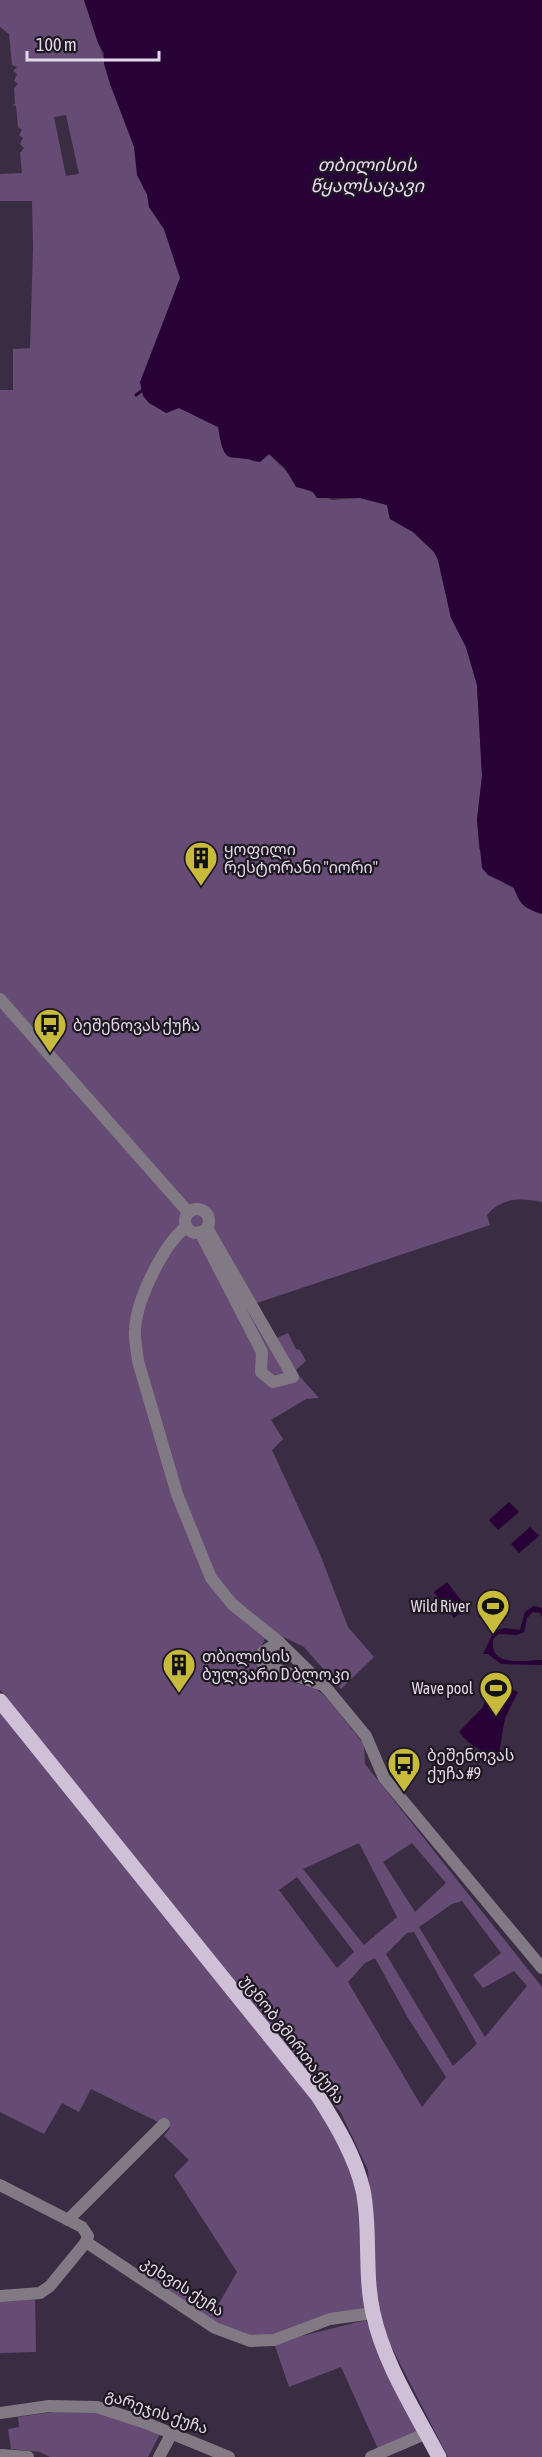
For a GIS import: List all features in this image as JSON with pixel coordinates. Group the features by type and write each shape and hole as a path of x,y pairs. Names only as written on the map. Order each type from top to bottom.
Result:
{"main road":[{"name":"უცნობ გმირთა ქუჩა","path":"0,1701 318,2096 341,2133 363,2191 373,2313 387,2358 439,2457"}],"street":[{"path":"0,999 188,1212"},
{"path":"195,1208 206,1212 209,1220 204,1230 192,1232 186,1227 185,1219 188,1212 195,1208"},
{"path":"186,1227 174,1237 166,1250 138,1313 135,1328 138,1361 177,1494 211,1578 232,1604 279,1642 324,1686 366,1736 384,1778 542,1968"},
{"path":"204,1230 293,1377 273,1382 261,1372 262,1352 204,1230"},
{"path":"279,1642 263,1652 261,1659 264,1665 324,1686"},
{"path":"0,2185 68,2220 164,2124"},
{"name":"კეხვის ქუჩა","path":"68,2220 86,2231 86,2242 215,2328 250,2340 274,2340 330,2319 373,2313"},
{"path":"0,2296 40,2293 50,2286 86,2242"},
{"name":"გარეჯის ქუჩა","path":"0,2413 49,2406 97,2407 172,2433 229,2457"},
{"path":"159,2457 172,2433"},
{"path":"371,2457 427,2433"},
{"path":"1,2454 28,2457"}],"shaded area":[{"path":"0,0 84,0 127,127 131,126 149,207 164,229 181,278 177,285 166,413 179,408 218,427 252,461 260,462 269,454 304,489 332,500 360,498 387,505 390,519 413,532 434,552 438,560 451,618 466,647 477,685 482,776 477,820 479,849 505,884 516,889 521,903 542,914 542,1202 512,1200 505,1202 487,1215 490,1225 257,1303 277,1338 288,1333 296,1349 300,1350 306,1361 295,1371 319,1398 306,1399 271,1420 283,1439 272,1450 320,1554 348,1627 374,1657 341,1689 304,1647 277,1634 265,1639 257,1655 264,1671 269,1675 316,1689 325,1696 364,1744 365,1764 542,1987 542,2457 448,2457 389,2342 376,2300 368,2170 341,2113 0,1690 0,390 13,390 13,349 30,348 33,248 32,201 0,201 0,174 22,173 20,153 24,148 20,144 23,138 19,135 22,130 18,127 16,106 12,105 15,104 14,88 18,84 14,81 17,74 13,71 17,67 12,65 9,34 0,27","holes":["66,115 79,174 66,176 54,117","359,1843 397,1917 364,1945 303,1869","412,1843 446,1883 415,1912 383,1862","297,1877 354,1952 337,1968 279,1890","462,1901 501,1953 473,1975 483,1988 514,1971 527,1986 485,2037 419,1927 452,1904","414,1932 477,2044 453,2066 386,1954 407,1933","375,1958 408,2018 446,2077 422,2107 348,1982 365,1963"]},
{"path":"0,1711 300,2080 341,2148 356,2190 366,2310 296,2332 267,2337 241,2335 212,2321 144,2276 148,2269 213,2314 237,2272 174,2175 189,2160 164,2136 170,2128 91,2089 79,2112 62,2103 44,2134 0,2112"},
{"path":"35,2295 36,2352 0,2353 0,2298"},
{"path":"366,2320 420,2431 379,2451 341,2367 289,2387 274,2343"},
{"path":"75,2409 97,2410 161,2432 148,2457 50,2457 40,2452 11,2449 8,2429 19,2427 18,2417"}],"water":[{"name":"თბილისის წყალსაცავი","path":"84,0 542,0 542,914 525,907 513,887 488,875 482,868 477,820 482,776 477,685 466,647 451,618 438,560 434,552 413,532 390,519 387,505 360,498 317,498 312,491 296,487 285,468 269,454 260,462 230,457 223,449 218,427 179,408 166,413 149,403 143,396 140,382 180,278 164,229 149,207 147,194 137,175 134,147 110,84 104,64 104,53 98,43"},
{"path":"509,1502 519,1512 498,1530 489,1520"},
{"path":"530,1527 539,1536 519,1553 511,1544"},
{"path":"447,1582 467,1608 454,1618 434,1592"},
{"name":"Wild River","path":"534,1606 542,1608 542,1617 540,1613 533,1612 527,1618 524,1632 517,1635 499,1634 494,1639 493,1646 495,1653 505,1660 542,1660 542,1665 501,1664 488,1654 483,1654 494,1631 505,1628 520,1630 525,1612"},
{"name":"Wave pool","path":"495,1681 518,1692 505,1718 499,1753 476,1748 459,1732 482,1708"}],"waterway":[{"path":"136,395 144,389"}],"place":[{"name":"ყოფილი რესტორანი \"იორი\"","path":"201,887"},
{"name":"ბეშენოვას ქუჩა","path":"50,1054"},
{"name":"Wild River","path":"493,1635"},
{"name":"თბილისის ბულვარი D ბლოკი","path":"179,1694"},
{"name":"Wave pool","path":"496,1717"},
{"name":"ბეშენოვას ქუჩა #9","path":"404,1793"}]}
